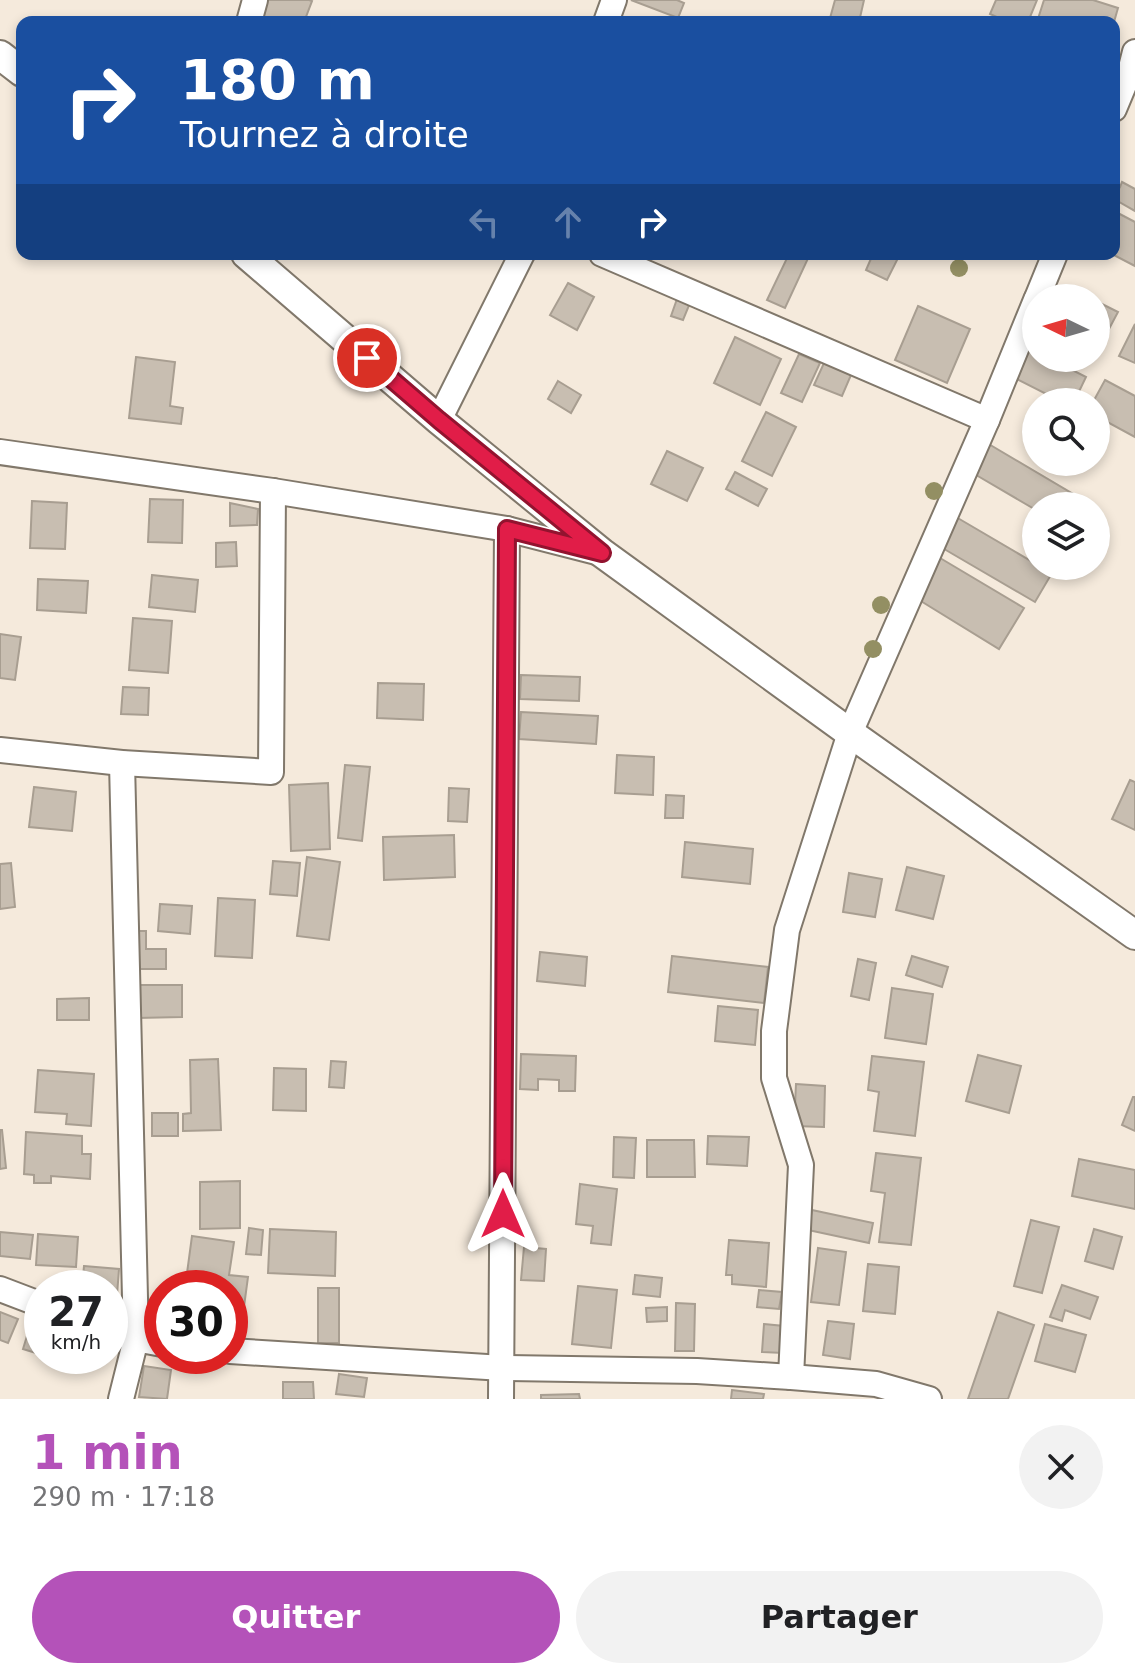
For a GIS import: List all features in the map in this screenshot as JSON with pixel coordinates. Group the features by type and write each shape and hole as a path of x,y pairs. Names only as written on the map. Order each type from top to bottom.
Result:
{"street":[{"path":"0,55 16,67"},
{"path":"1120,96 1134,64"},
{"path":"253,260 439,420 602,553 1135,935"},
{"path":"439,420 519,260"},
{"path":"616,260 987,420"},
{"path":"1042,284 1052,260"},
{"path":"791,1377 801,1165 774,1078 774,1031 787,930 850,733 1022,334"},
{"path":"0,452 273,491 507,529 602,553"},
{"path":"0,750 122,763 271,772 273,491"},
{"path":"501,1399 507,529"},
{"path":"121,1399 136,1339 122,763"},
{"path":"0,1289 24,1298"},
{"path":"128,1336 144,1341"},
{"path":"248,1352 503,1368 697,1371 791,1377 876,1384 929,1399"}],"building":[{"path":"265,0 312,1 306,16 259,16"},
{"path":"631,0 677,0 684,3 679,16"},
{"path":"835,0 864,0 860,16 831,16"},
{"path":"996,0 1037,0 1030,16 990,14"},
{"path":"1044,0 1093,0 1118,8 1116,16 1039,16"},
{"path":"1122,182 1135,189 1135,211 1120,202"},
{"path":"1120,214 1135,222 1135,266 1120,258"},
{"path":"786,260 807,260 785,308 767,300"},
{"path":"870,260 897,260 887,280 866,270"},
{"path":"568,283 594,297 577,330 550,315"},
{"path":"677,299 690,303 683,320 671,316"},
{"path":"918,306 970,329 947,383 895,360"},
{"path":"1110,308 1118,312 1110,327"},
{"path":"1135,324 1135,363 1119,356"},
{"path":"735,337 781,359 760,405 714,383"},
{"path":"799,354 820,363 802,402 781,393"},
{"path":"136,357 175,362 170,406 183,408 181,424 129,418"},
{"path":"1022,359 1022,372 1076,372 1086,377 1081,388 1035,388 1013,377"},
{"path":"824,363 851,375 842,396 814,385"},
{"path":"1105,380 1135,396 1135,437 1110,424 1110,388 1101,388"},
{"path":"558,381 581,395 571,413 548,399"},
{"path":"766,412 796,427 772,476 742,461"},
{"path":"987,443 1022,464 1022,476 1043,476 1070,492 1022,492 1022,502 971,472"},
{"path":"667,451 703,468 687,501 651,484"},
{"path":"735,472 767,489 758,506 726,489"},
{"path":"150,499 183,500 182,543 148,542"},
{"path":"32,501 67,503 65,549 30,548"},
{"path":"230,503 258,509 257,525 230,526"},
{"path":"956,517 1022,556 1022,580 1048,580 1035,602 939,546"},
{"path":"236,542 237,566 216,567 216,543"},
{"path":"935,555 1024,608 999,649 911,595"},
{"path":"152,575 198,580 195,612 149,607"},
{"path":"38,579 88,581 86,613 37,610"},
{"path":"133,618 172,621 168,673 129,670"},
{"path":"0,634 21,637 15,680 0,678"},
{"path":"521,675 580,677 579,701 520,699"},
{"path":"378,683 424,684 423,720 377,718"},
{"path":"123,687 149,688 148,715 121,714"},
{"path":"521,712 598,716 596,744 519,739"},
{"path":"617,755 654,757 653,795 615,793"},
{"path":"345,765 370,767 362,841 338,838"},
{"path":"1130,780 1135,782 1135,830 1112,819"},
{"path":"328,783 330,849 291,851 289,785"},
{"path":"34,787 76,792 72,831 29,827"},
{"path":"449,788 469,789 467,822 448,821"},
{"path":"666,795 684,796 683,818 665,818"},
{"path":"454,835 455,877 384,880 383,837"},
{"path":"685,842 753,849 750,884 682,877"},
{"path":"307,857 340,862 329,940 297,936"},
{"path":"273,861 300,863 297,896 270,894"},
{"path":"11,863 15,907 0,909 0,864"},
{"path":"907,867 944,876 933,919 896,910"},
{"path":"849,873 882,879 875,917 843,912"},
{"path":"218,898 255,900 252,958 215,956"},
{"path":"160,904 192,906 190,934 158,931"},
{"path":"131,931 146,931 146,949 166,949 166,969 130,969"},
{"path":"540,952 587,957 585,986 537,981"},
{"path":"672,956 768,967 764,1003 668,992"},
{"path":"912,956 948,967 942,987 906,975"},
{"path":"858,959 876,963 869,1000 851,996"},
{"path":"137,985 182,985 182,1017 137,1018"},
{"path":"892,988 933,994 926,1044 885,1038"},
{"path":"89,998 89,1020 57,1020 57,999"},
{"path":"718,1006 758,1010 755,1045 715,1041"},
{"path":"521,1054 576,1056 575,1091 559,1091 559,1080 538,1079 538,1090 520,1089"},
{"path":"978,1055 1021,1066 1009,1113 966,1101"},
{"path":"872,1056 924,1062 915,1136 874,1131 879,1092 868,1090"},
{"path":"218,1059 221,1130 183,1131 183,1114 191,1113 190,1060"},
{"path":"331,1061 346,1062 344,1088 329,1087"},
{"path":"274,1068 306,1069 306,1111 273,1110"},
{"path":"38,1070 94,1074 91,1126 66,1124 67,1114 35,1112"},
{"path":"796,1084 825,1086 824,1127 794,1126"},
{"path":"1135,1097 1135,1131 1122,1125"},
{"path":"152,1113 178,1113 178,1136 152,1136"},
{"path":"0,1130 6,1168 0,1169"},
{"path":"26,1132 82,1136 82,1154 91,1154 90,1179 51,1176 51,1183 34,1183 34,1175 24,1174"},
{"path":"708,1136 749,1137 747,1166 707,1164"},
{"path":"614,1137 636,1138 634,1178 613,1177"},
{"path":"647,1140 694,1140 695,1177 647,1177"},
{"path":"876,1153 921,1158 911,1245 879,1242 885,1193 871,1191"},
{"path":"1079,1159 1135,1170 1135,1209 1072,1196"},
{"path":"240,1181 240,1228 200,1229 200,1182"},
{"path":"580,1184 617,1189 611,1245 591,1243 593,1226 576,1224"},
{"path":"812,1210 873,1223 869,1243 808,1230"},
{"path":"1031,1220 1059,1227 1042,1293 1014,1286"},
{"path":"249,1228 263,1230 261,1255 246,1254"},
{"path":"270,1229 336,1232 335,1276 268,1273"},
{"path":"1094,1229 1122,1237 1113,1269 1085,1261"},
{"path":"0,1232 33,1235 30,1259 0,1256"},
{"path":"38,1234 78,1237 76,1267 36,1265"},
{"path":"192,1236 234,1242 230,1270 187,1270"},
{"path":"729,1240 769,1243 766,1287 732,1284 732,1275 726,1275"},
{"path":"524,1247 546,1249 544,1281 521,1280"},
{"path":"818,1248 846,1252 839,1305 811,1302"},
{"path":"868,1264 899,1267 895,1314 863,1311"},
{"path":"84,1266 119,1269 119,1270 84,1270"},
{"path":"635,1275 662,1278 660,1297 633,1294"},
{"path":"1062,1285 1098,1297 1090,1319 1065,1310 1062,1321 1050,1317"},
{"path":"578,1286 617,1290 611,1348 572,1344"},
{"path":"318,1288 339,1288 339,1343 318,1343"},
{"path":"759,1290 782,1292 779,1309 757,1307"},
{"path":"676,1303 695,1304 694,1351 675,1351"},
{"path":"667,1307 667,1321 647,1322 646,1308"},
{"path":"0,1312 18,1319 8,1343 0,1340"},
{"path":"998,1312 1034,1325 1008,1399 968,1399"},
{"path":"828,1321 854,1324 850,1359 823,1355"},
{"path":"764,1324 784,1326 783,1353 762,1352"},
{"path":"1045,1324 1086,1335 1075,1372 1035,1361"},
{"path":"144,1366 144,1374 170,1374 167,1399 139,1397"},
{"path":"339,1374 367,1378 364,1397 336,1394"},
{"path":"283,1382 313,1382 314,1399 283,1399"},
{"path":"732,1390 764,1394 763,1399 731,1399"},
{"path":"579,1394 580,1399 541,1399 541,1395"}],"route":[{"path":"367,358 602,553 507,529 503,1214"}]}
